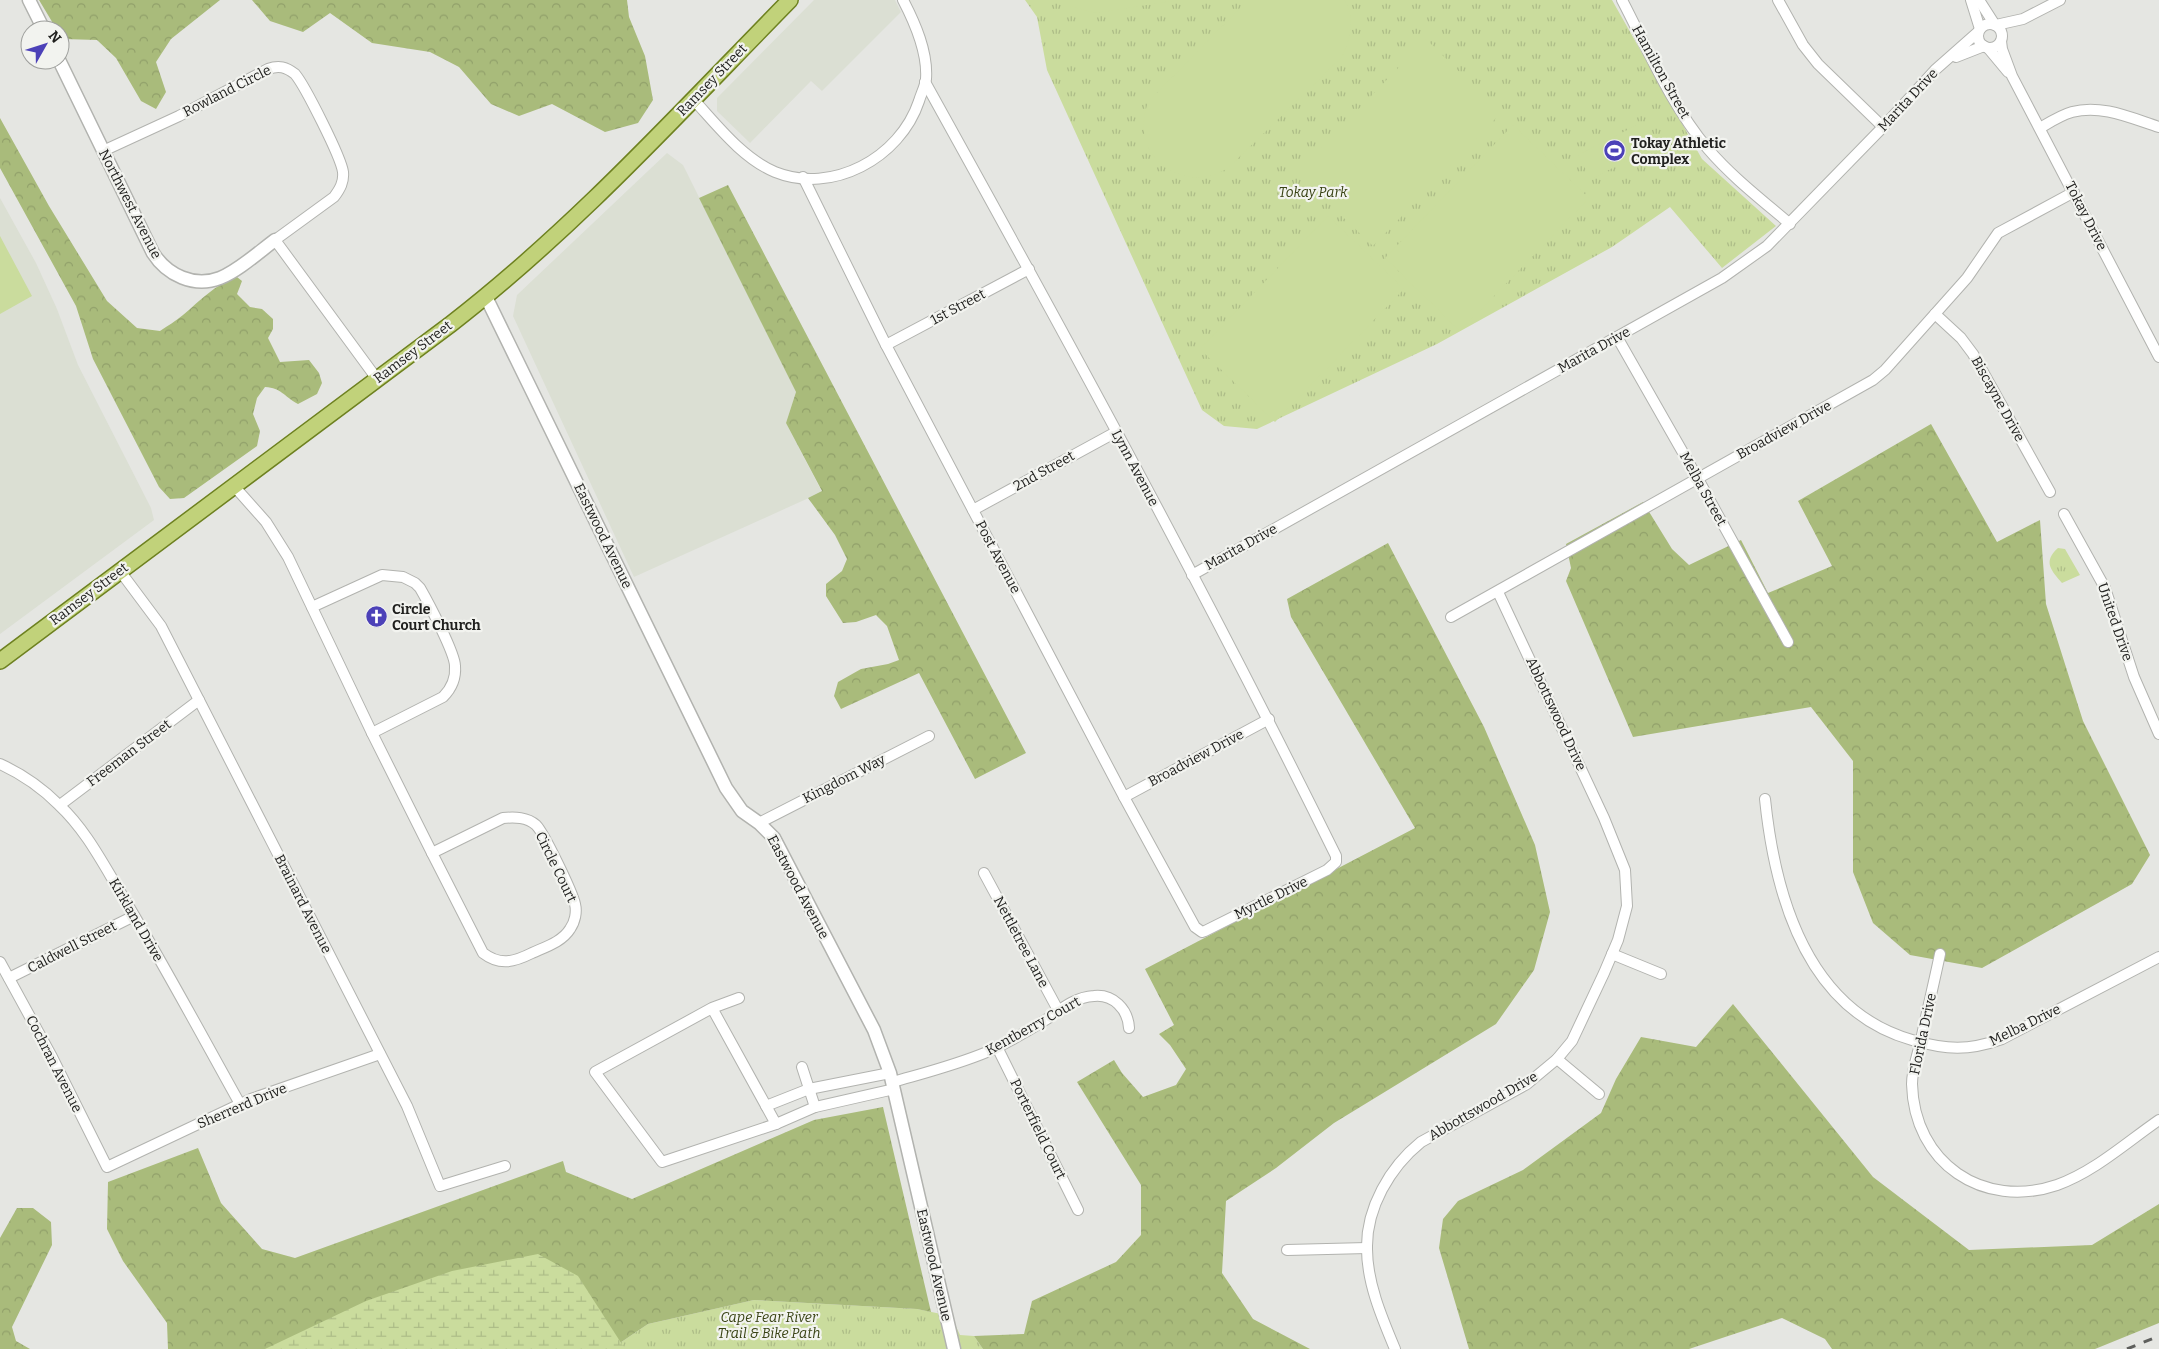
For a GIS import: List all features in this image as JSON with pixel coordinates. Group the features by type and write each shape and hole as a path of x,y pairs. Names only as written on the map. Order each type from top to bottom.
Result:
{"main road":[{"name":"Ramsey Street","path":"0,661 517,272 585,210 790,0"}],"street":[{"path":"29,0 39,20"},
{"path":"693,99 755,161 780,174 823,177 843,174 863,166 880,156 891,146 908,124 918,106 926,82 920,40 903,0"},
{"name":"Hamilton Street","path":"1622,0 1663,80 1688,122 1724,166 1790,224"},
{"path":"1778,0 1803,45 1818,64 1883,127"},
{"path":"1971,0 1979,31 1979,40 1986,47 1996,46 2023,19"},
{"path":"1978,0 1995,25 2001,30 2002,39"},
{"path":"1979,31 1987,24 1995,25 2023,19 2060,0"},
{"name":"Marita Drive","path":"1192,575 1738,268 1767,246 1790,224 1935,70 1979,31"},
{"name":"Tokay Drive","path":"2002,39 2012,76 2159,357"},
{"name":"Marita Drive","path":"1948,60 1986,47"},
{"name":"Tokay Drive","path":"1986,47 2012,76"},
{"name":"Rowland Circle","path":"103,152 178,116 268,69 276,66 289,69 299,79 339,159 343,179 334,197 275,240"},
{"name":"Northwest Avenue","path":"64,70 153,253 166,269 178,276 198,281 218,278 275,240"},
{"name":"Lynn Avenue","path":"926,82 1029,269 1269,719 1337,859"},
{"path":"2040,128 2070,112 2088,109 2107,111 2159,127"},
{"name":"Post Avenue","path":"803,177 886,345 1124,797 1192,923 1202,932"},
{"name":"Broadview Drive","path":"1451,617 1873,380 1885,370 1967,278 1998,233 2074,192"},
{"path":"275,240 377,379"},
{"name":"1st Street","path":"886,345 1029,269"},
{"name":"Eastwood Avenue","path":"486,297 726,788 742,811 760,823 774,838 874,1030 892,1081 954,1349"},
{"name":"Biscayne Drive","path":"1935,314 1961,338 1973,354 2050,492"},
{"name":"Melba Street","path":"1617,337 1788,642"},
{"name":"2nd Street","path":"973,510 1116,432"},
{"name":"Circle Court","path":"234,486 266,522 278,539 372,733 432,853 483,953 501,962 515,961 561,939 570,929 575,916 573,897 540,831 530,821 517,818 503,818 432,853"},
{"name":"United Drive","path":"2064,514 2105,588 2134,677 2159,734"},
{"name":"Brainard Avenue","path":"120,571 161,626 407,1106 440,1186 505,1166"},
{"path":"312,607 382,575 403,577 420,588 454,659 454,680 448,692 442,697 372,733"},
{"name":"Abbottswood Drive","path":"1395,1349 1372,1286 1367,1248 1373,1210 1378,1200 1394,1170 1409,1152 1439,1130 1527,1084 1557,1058 1577,1032 1612,954 1627,906 1625,870 1604,818 1498,592"},
{"name":"Freeman Street","path":"60,805 199,700"},
{"name":"Broadview Drive","path":"1124,797 1269,719"},
{"name":"Kingdom Way","path":"760,823 930,736"},
{"name":"Kirkland Drive","path":"0,764 27,779 60,805 87,839 134,916 240,1104"},
{"name":"Melba Drive","path":"1766,800 1773,861 1783,898 1810,957 1830,988 1846,1005 1864,1019 1895,1035 1961,1049 1974,1048 2002,1039 2159,957"},
{"name":"Myrtle Drive","path":"1202,932 1327,870 1337,859"},
{"name":"Nettletree Lane","path":"984,873 1058,1010"},
{"name":"Caldwell Street","path":"9,978 134,916"},
{"path":"1612,954 1661,974"},
{"name":"Florida Drive","path":"1940,954 1912,1083 1918,1118 1924,1134 1933,1151 1952,1170 1966,1179 1989,1188 2025,1192 2057,1184 2096,1164 2159,1120"},
{"name":"Cochran Avenue","path":"0,962 52,1057 107,1167"},
{"name":"Kentberry Court","path":"892,1081 955,1064 997,1047 1042,1022 1058,1010 1086,997 1106,997 1123,1009 1129,1028"},
{"path":"739,998 712,1008 595,1072 662,1162 776,1124 815,1107 892,1081"},
{"path":"712,1008 776,1124"},
{"name":"Porterfield Court","path":"997,1047 1078,1210"},
{"name":"Sherrerd Drive","path":"107,1167 240,1104 380,1054"},
{"path":"1557,1058 1599,1094"},
{"path":"802,1067 815,1107"},
{"path":"766,1106 808,1089 892,1081"},
{"path":"1287,1250 1367,1248"}],"shaded area":[{"path":"814,0 895,0 901,12 822,91 811,81 750,143 717,111 717,98"},
{"path":"667,153 683,165 796,392 786,423 822,492 634,577 513,316 517,295"},
{"path":"0,198 36,263 57,309 78,365 151,508 154,520 0,634"}],"green space":[{"path":"39,0 220,0 171,39 156,62 166,92 156,109 141,101 116,58 97,40 70,39 70,20 51,20"},
{"path":"252,0 627,0 629,17 645,56 653,100 638,123 605,132 552,104 519,116 491,104 459,67 430,52 372,43 330,13 303,32 270,21"},
{"name":"Tokay Park","path":"1025,0 1612,0 1702,159 1776,226 1722,268 1670,207 1612,247 1437,344 1257,429 1224,426 1202,410 1047,70 1037,17"},
{"path":"1062,0 1178,0 1096,13 1069,6"},
{"path":"1248,0 1344,0 1348,7 1351,21 1345,50 1342,57 1227,169 1212,175 1199,177 1177,173 1158,161 1146,143 1144,124 1148,102"},
{"path":"1426,39 1501,113 1373,246 1297,173"},
{"path":"0,118 49,206 107,301 137,328 160,331 202,298 229,280 237,277 242,281 237,294 250,307 262,309 273,319 273,329 268,338 280,362 309,360 319,373 322,383 317,394 298,404 279,391 265,387 257,398 253,414 260,431 257,446 184,498 170,499 159,487 93,359 76,306 0,168"},
{"name":"Tokay Athletic Complex","path":"1639,124 1652,148 1591,179 1578,155"},
{"path":"1513,125 1589,198 1460,331 1385,258"},
{"path":"728,185 1026,753 975,779 919,673 841,709 834,696 838,682 861,669 899,660 887,626 876,615 856,622 843,623 826,596 826,584 842,571 847,559 835,535 808,498 822,491 786,423 796,392 699,198"},
{"path":"1328,216 1404,289 1275,422 1200,349"},
{"path":"0,236 32,296 0,314"},
{"path":"1931,424 1997,542 2040,520 2046,604 2083,721 2150,855 2132,884 1982,968 1910,955 1873,923 1853,872 1853,761 1811,707 1633,737 1566,581 1571,568 1566,544 1643,502 1672,549 1689,565 1741,540 1768,593 1832,566 1798,501"},
{"path":"1388,543 1484,727 1535,845 1550,912 1534,970 1496,1024 1334,1123 1276,1168 1226,1201 1222,1273 1253,1319 1310,1349 983,1349 974,1336 1024,1334 1032,1301 1116,1262 1141,1235 1141,1185 1077,1082 1114,1060 1122,1073 1143,1097 1176,1085 1186,1069 1170,1045 1159,1034 1174,1025 1145,969 1415,828 1291,617 1287,599"},
{"path":"2058,548 2065,549 2080,575 2062,583 2050,566 2050,558"},
{"path":"1733,1004 1873,1177 1969,1250 2092,1245 2159,1204 2159,1323 2095,1349 1832,1349 1825,1339 1782,1318 1689,1349 1469,1349 1439,1248 1443,1219 1458,1201 1523,1170 1601,1113 1616,1079 1641,1037 1696,1047"},
{"path":"883,1107 931,1312 917,1309 754,1300 648,1324 611,1349 168,1349 167,1323 123,1261 107,1229 108,1182 198,1148 221,1203 262,1249 295,1258 563,1161 566,1172 632,1199 814,1120"},
{"path":"17,1208 33,1208 51,1222 52,1245 12,1327 16,1341 30,1349 0,1349 0,1238"},
{"path":"538,1254 578,1276 625,1349 265,1349 366,1301 452,1271"},
{"name":"Cape Fear River Trail & Bike Path","path":"754,1300 917,1309 951,1316 960,1335 974,1336 983,1349 611,1349 648,1324"}],"railway":[{"path":"2127,1349 2159,1336"}],"place":[{"name":"Tokay Athletic Complex","path":"1615,151"},
{"name":"Circle Court Church","path":"376,617"}]}
